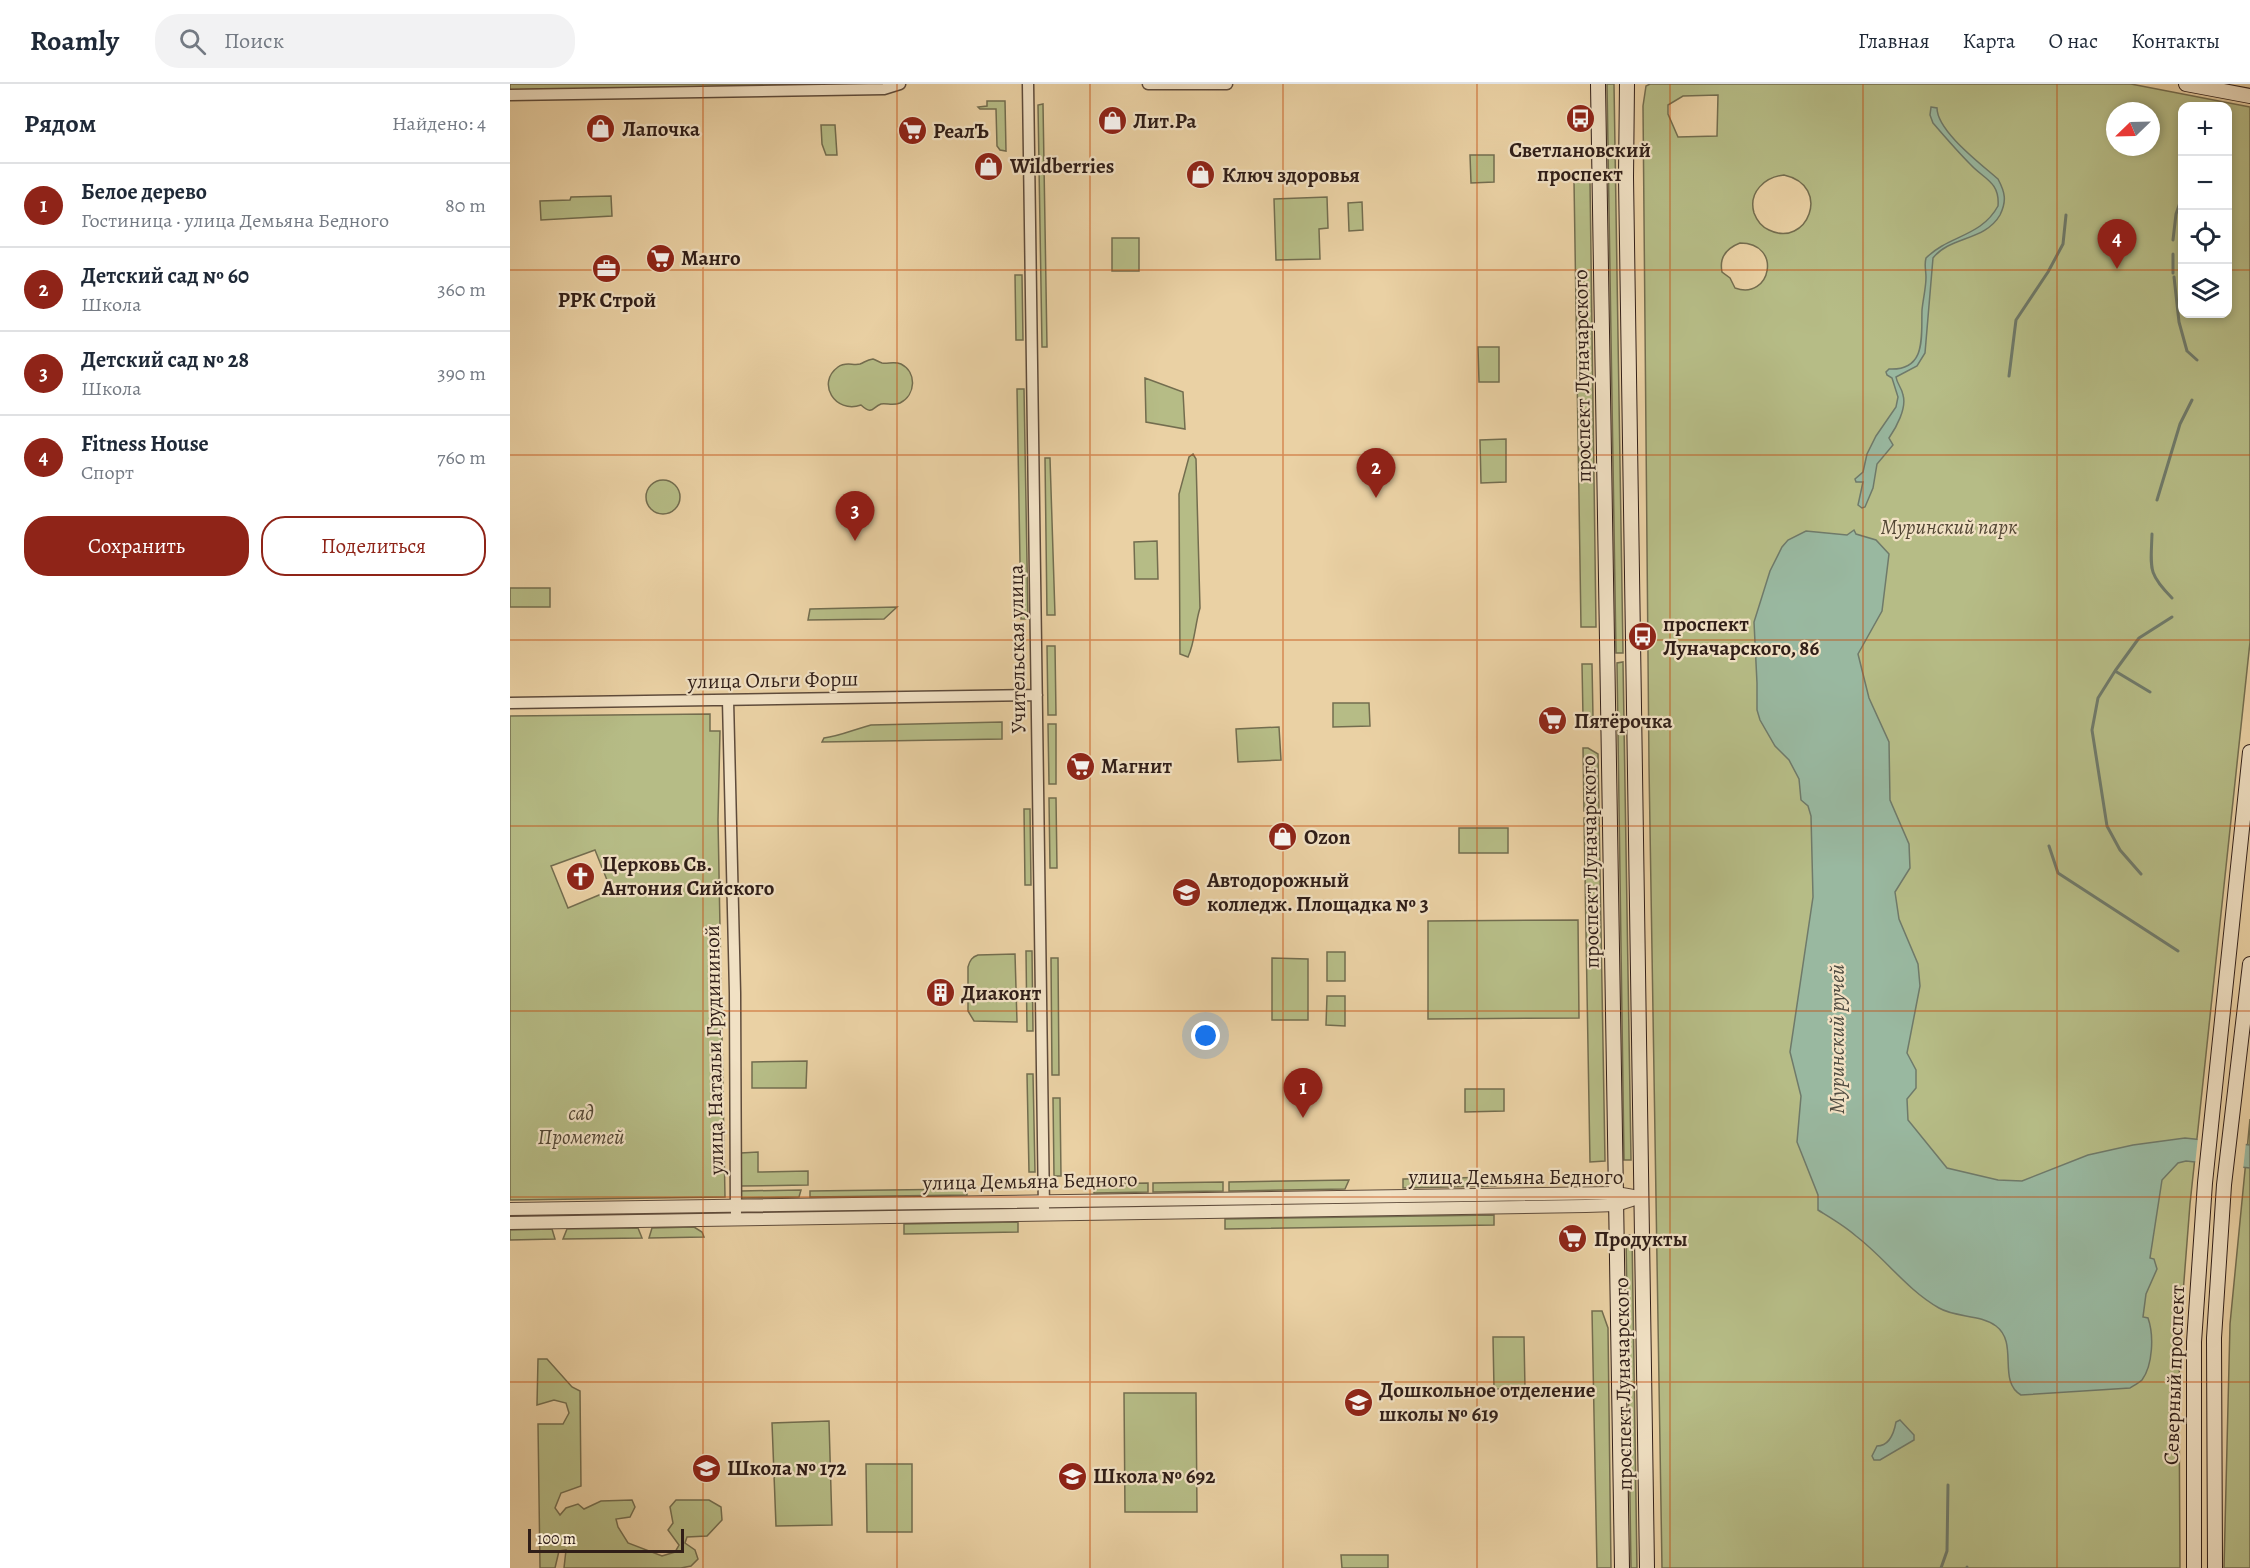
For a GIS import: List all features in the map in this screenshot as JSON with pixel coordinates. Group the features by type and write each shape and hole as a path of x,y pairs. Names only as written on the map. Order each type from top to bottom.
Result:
{"main road":[{"name":"проспект Луначарского","path":"1598,84 1622,1568"},
{"name":"проспект Луначарского","path":"1627,84 1626,177 1647,1568"},
{"path":"2186,84 2250,96"},
{"name":"Северный проспект","path":"2194,1568 2194,1342 2205,1183 2250,752"},
{"name":"Северный проспект","path":"2215,1568 2214,1338 2224,1185 2250,964"}],"street":[{"path":"510,95 884,89 900,84"},
{"name":"Учительская улица","path":"1028,84 1044,1214"},
{"path":"1148,84 1227,84"},
{"name":"улица Ольги Форш","path":"510,703 1037,695"},
{"name":"улица Натальи Грудининой","path":"728,700 735,993 736,1219"},
{"name":"улица Демьяна Бедного","path":"510,1223 1044,1214 1641,1197"},
{"name":"улица Демьяна Бедного","path":"510,1209 1044,1201 1616,1199"}],"green space":[{"path":"510,84 857,84 510,90"},
{"path":"1607,84 1614,84 1623,653 1616,653"},
{"name":"Муринский парк","path":"1650,84 2131,84 2224,102 2178,102 2178,318 2232,318 2232,104 2250,107 2250,642 2190,1204 2181,1319 2180,1568 1662,1568 1649,766 1643,106 1646,86","holes":["1718,95 1717,136 1678,137 1668,114 1668,105 1683,96","1784,175 1799,181 1808,191 1811,202 1809,214 1803,224 1794,231 1783,234 1769,230 1758,221 1754,213 1753,198 1765,182","1740,243 1754,245 1767,261 1764,279 1757,286 1747,290 1735,288 1730,278 1722,272 1721,267 1725,254"]},
{"path":"987,101 1005,101 1006,151 1000,150 997,146 996,109 978,107 987,106"},
{"path":"1043,104 1047,347 1042,347 1038,105"},
{"path":"821,125 835,125 837,155 826,155 822,144"},
{"path":"1470,155 1494,155 1494,182 1471,183"},
{"path":"1574,181 1590,181 1596,627 1581,627"},
{"path":"611,196 612,216 541,220 540,201 570,200 571,197"},
{"path":"1327,197 1328,228 1319,229 1320,259 1276,260 1274,199"},
{"path":"1362,202 1363,230 1349,231 1348,203"},
{"path":"1112,238 1139,238 1139,271 1112,271"},
{"path":"1015,275 1022,275 1023,340 1016,340"},
{"path":"1478,347 1499,347 1499,382 1479,382"},
{"path":"873,359 882,363 901,364 910,372 913,384 909,395 900,403 881,404 872,410 861,405 852,407 843,405 836,401 829,388 829,381 838,367 860,364"},
{"path":"1145,378 1183,392 1185,429 1146,422"},
{"path":"1017,389 1024,389 1028,619 1021,619"},
{"path":"1506,439 1506,482 1481,483 1480,440"},
{"path":"1193,454 1196,459 1200,608 1188,657 1180,654 1179,494 1189,457"},
{"path":"1045,458 1050,458 1055,615 1047,615"},
{"path":"663,480 675,485 680,497 675,509 663,514 651,509 646,497 651,485"},
{"path":"1157,541 1158,579 1135,579 1134,542"},
{"path":"510,588 550,588 550,607 510,607"},
{"path":"897,607 884,619 808,620 810,609"},
{"path":"1047,646 1055,646 1056,715 1048,715"},
{"path":"1623,662 1631,1160 1624,1160 1617,663"},
{"path":"1582,664 1592,664 1593,717 1583,717"},
{"path":"1333,703 1369,703 1370,726 1333,727"},
{"name":"сад Прометей","path":"710,714 710,731 720,731 718,820 725,1197 510,1200 510,716","holes":["595,850 611,890 568,908 551,866"]},
{"path":"1002,722 1002,739 822,742 824,738 871,725"},
{"path":"1048,724 1056,724 1056,784 1049,784"},
{"path":"1279,727 1281,760 1238,762 1236,729"},
{"path":"1583,748 1588,748 1598,754 1605,1161 1590,1162 1584,818 1596,818 1596,811 1584,811"},
{"path":"1049,798 1056,798 1057,868 1050,868"},
{"path":"1024,809 1030,809 1031,885 1025,885"},
{"path":"1459,828 1508,828 1508,853 1459,853"},
{"path":"1578,920 1579,1018 1428,1019 1428,921"},
{"path":"1026,951 1032,951 1033,1031 1027,1031"},
{"path":"1327,952 1345,952 1345,981 1327,981"},
{"path":"1015,954 1017,1022 974,1021 968,1011 970,961 978,955"},
{"path":"1051,958 1058,958 1059,1075 1052,1075"},
{"path":"1272,958 1308,959 1308,1020 1272,1020"},
{"path":"1327,996 1345,996 1345,1026 1326,1025"},
{"path":"807,1061 806,1088 752,1088 752,1062"},
{"path":"1027,1074 1033,1074 1035,1172 1029,1172"},
{"path":"1465,1089 1504,1089 1504,1111 1465,1112"},
{"path":"1053,1098 1060,1098 1061,1176 1054,1176"},
{"path":"2250,1119 2250,1568 2224,1568 2230,1324"},
{"path":"758,1152 758,1172 808,1171 808,1185 741,1186 741,1153"},
{"path":"1498,1177 1496,1186 1403,1188 1403,1179"},
{"path":"1349,1180 1345,1189 1229,1191 1229,1182"},
{"path":"1223,1182 1223,1191 1153,1192 1153,1183"},
{"path":"1148,1183 1148,1192 1094,1193 1094,1184"},
{"path":"967,1189 967,1195 810,1197 810,1191"},
{"path":"801,1190 799,1197 741,1198 741,1191"},
{"path":"1494,1215 1494,1225 1225,1229 1225,1219"},
{"path":"1018,1222 1018,1232 904,1234 904,1224"},
{"path":"694,1227 702,1232 704,1237 649,1238 652,1228"},
{"path":"638,1228 642,1238 563,1239 567,1229"},
{"path":"552,1229 555,1239 510,1240 510,1230"},
{"path":"1626,1235 1632,1235 1637,1568 1631,1568"},
{"path":"1592,1311 1602,1311 1608,1328 1611,1568 1597,1568"},
{"path":"1493,1337 1524,1337 1525,1389 1494,1389"},
{"path":"538,1359 547,1359 572,1387 580,1391 581,1486 561,1493 555,1508 560,1515 566,1508 578,1504 584,1509 601,1501 632,1500 635,1507 630,1517 616,1519 618,1527 628,1543 662,1556 675,1552 679,1545 668,1530 673,1523 670,1507 676,1500 709,1500 721,1507 722,1520 707,1536 687,1537 685,1543 695,1550 698,1559 691,1566 681,1568 564,1568 566,1550 559,1551 555,1568 540,1568 538,1424 563,1424 569,1413 566,1403 554,1400 537,1405"},
{"path":"1124,1393 1196,1393 1197,1512 1125,1512"},
{"path":"829,1421 832,1525 776,1526 772,1423"},
{"path":"866,1464 912,1464 912,1532 867,1532"},
{"path":"1341,1555 1388,1555 1388,1568 1342,1568"}],"water":[{"path":"1931,107 1937,108 1944,127 1952,137 1998,179 2004,192 2004,205 2000,215 1986,230 1949,246 1933,258 1925,353 1917,366 1896,377 1904,400 1902,412 1889,438 1893,445 1877,464 1873,488 1865,507 1862,508 1858,505 1863,482 1856,482 1855,479 1863,472 1867,454 1896,407 1898,397 1892,378 1886,372 1889,369 1901,368 1910,364 1916,358 1919,350 1926,258 1935,250 1983,224 1998,206 1994,186 1966,160 1933,123 1930,115"},
{"name":"Муринский ручей","path":"1854,530 1856,534 1876,540 1889,554 1882,611 1858,654 1869,698 1889,742 1890,800 1909,844 1910,868 1895,892 1899,919 1918,964 1920,986 1907,1053 1916,1070 1916,1088 1907,1099 1908,1120 1947,1168 1998,1180 2022,1181 2088,1155 2133,1145 2185,1138 2250,1145 2250,1168 2186,1161 2178,1163 2162,1180 2150,1258 2154,1259 2157,1269 2146,1294 2143,1317 2148,1318 2150,1325 2152,1341 2150,1358 2142,1380 2130,1388 2021,1395 2010,1381 2006,1342 2003,1333 1996,1326 1990,1322 1939,1308 1916,1292 1852,1232 1818,1210 1818,1195 1797,1142 1801,1096 1790,1052 1813,897 1811,816 1808,806 1801,800 1799,779 1789,760 1775,746 1757,710 1754,622 1770,571 1788,540 1806,531 1847,535"},
{"path":"1900,1420 1914,1435 1914,1440 1880,1460 1874,1460 1872,1456 1877,1446 1888,1441 1893,1434 1896,1422"}],"pier":[{"path":"2198,1137 2246,1142 2243,1170 2195,1165"}],"waterway":[{"path":"2173,240 2178,208"},
{"path":"2009,376 2016,320 2048,272 2063,244 2066,215"},
{"path":"2173,254 2173,273"},
{"path":"2174,277 2179,322 2187,351 2197,360"},
{"path":"2157,500 2180,424 2192,400"},
{"path":"2152,534 2151,563 2154,576 2172,598"},
{"path":"2141,874 2120,850 2107,826 2092,730 2098,698 2115,671 2139,638 2172,617"},
{"path":"2115,671 2150,692"},
{"path":"2049,846 2058,873 2178,951"},
{"path":"1941,1568 1947,1551 1948,1485"}],"place":[{"name":"Светлановский проспект","path":"1580,119"},
{"name":"Лит.Ра","path":"1112,121"},
{"name":"Лапочка","path":"601,129"},
{"name":"РеалЪ","path":"912,131"},
{"name":"Wildberries","path":"989,166"},
{"name":"Ключ здоровья","path":"1201,175"},
{"name":"Манго","path":"660,258"},
{"name":"РРК Строй","path":"607,269"},
{"name":"Fitness House","path":"2117,269"},
{"name":"Детский сад № 60","path":"1376,498"},
{"name":"Детский сад № 28","path":"855,541"},
{"name":"проспект Луначарского, 86","path":"1642,636"},
{"name":"Пятёрочка","path":"1553,721"},
{"name":"Магнит","path":"1080,766"},
{"name":"Ozon","path":"1283,837"},
{"name":"Церковь Св. Антония Сийского","path":"581,876"},
{"name":"Автодорожный колледж. Площадка № 3","path":"1186,892"},
{"name":"Диаконт","path":"940,993"},
{"name":"Белое дерево","path":"1303,1118"},
{"name":"Продукты","path":"1573,1239"},
{"name":"Дошкольное отделение школы № 619","path":"1358,1402"},
{"name":"Школа № 172","path":"706,1468"},
{"name":"Школа № 692","path":"1072,1476"}]}
